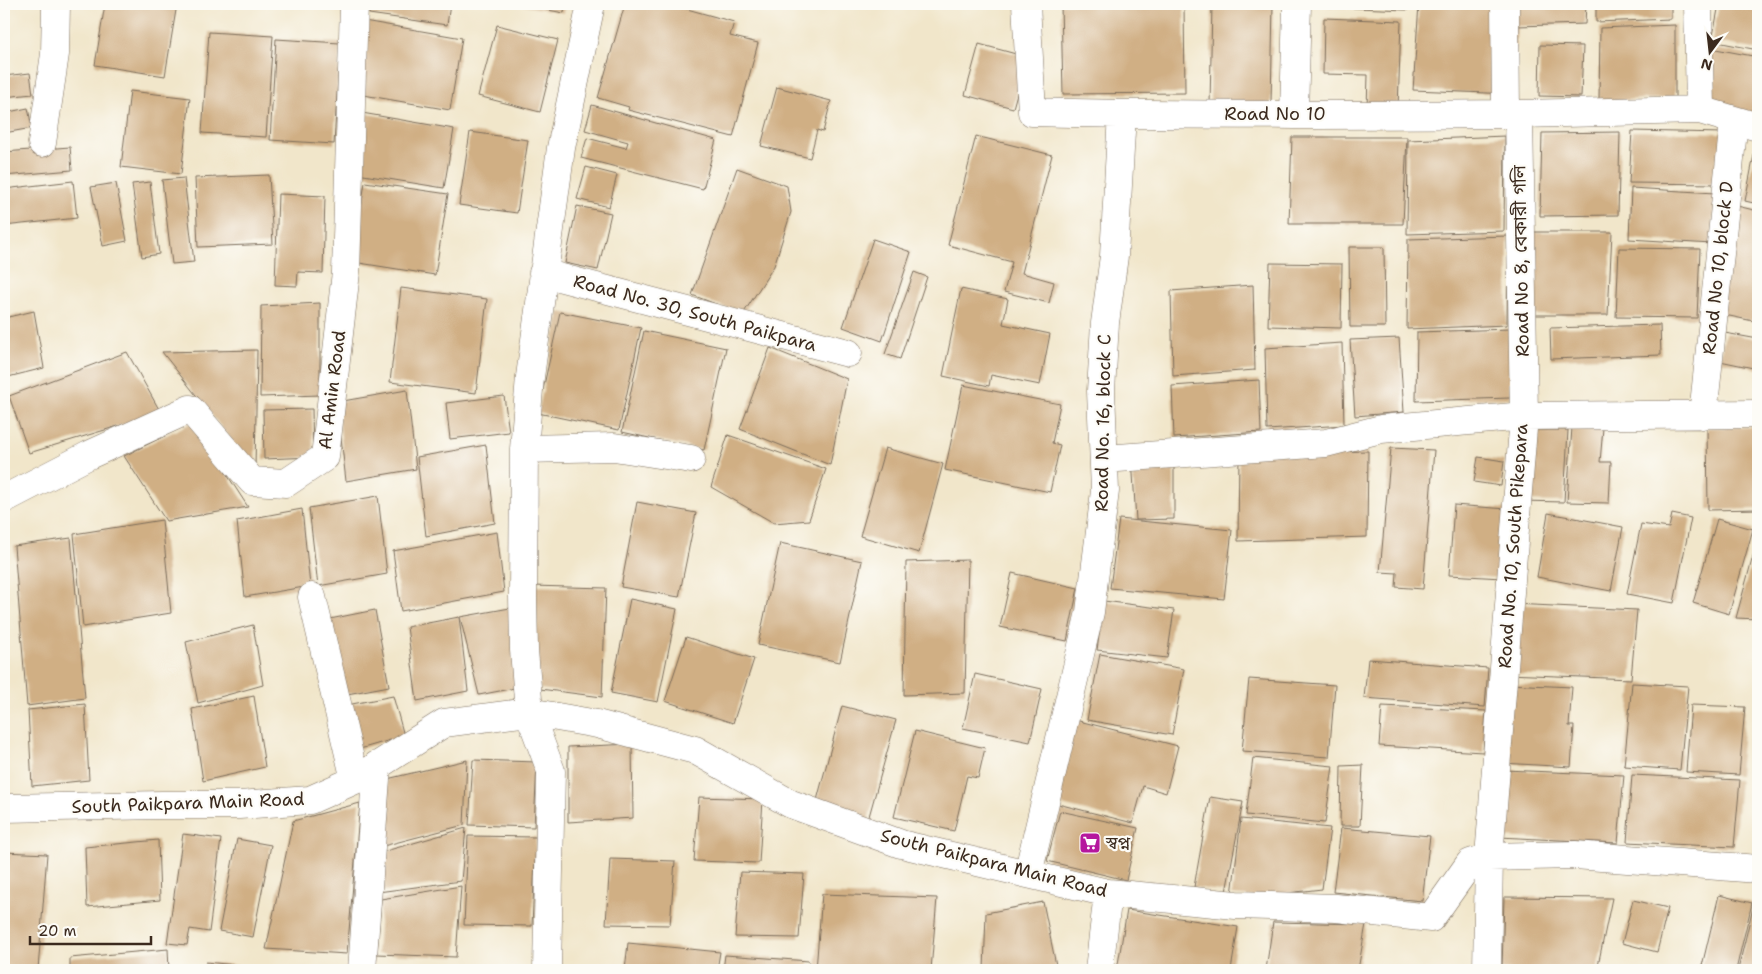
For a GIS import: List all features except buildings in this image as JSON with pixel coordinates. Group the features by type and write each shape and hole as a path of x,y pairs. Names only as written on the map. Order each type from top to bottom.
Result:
{"street":[{"path":"42,143 55,54 56,4"},
{"name":"Al Amin Road","path":"6,498 89,455 190,409 252,481 286,483 325,457 346,272 354,4"},
{"path":"546,970 551,772 529,712 523,596 524,449 530,377 561,148 591,4"},
{"name":"Road No 10","path":"1026,4 1032,112 1122,114 1512,114"},
{"path":"1294,114 1297,4"},
{"name":"Road No 8, বেকারী গলি","path":"1505,4 1512,114 1524,416"},
{"path":"1698,4 1700,110"},
{"path":"1512,114 1700,110 1746,124"},
{"name":"Road No. 16, block C","path":"1028,874 1090,612 1105,491 1102,391 1105,323 1114,256 1122,114"},
{"name":"Road No 10, block D","path":"1703,415 1746,124"},
{"name":"Road No. 30, South Paikpara","path":"543,273 848,353"},
{"path":"1524,416 1758,414"},
{"name":"Road No. 10, South Pikepara","path":"1104,459 1326,443 1381,429 1524,416 1489,857 1487,970"},
{"path":"524,449 614,446 691,459"},
{"path":"312,597 366,772 362,970"},
{"name":"South Paikpara Main Road","path":"4,808 239,805 310,800 366,772 444,723 529,712 597,724 695,750 791,804 901,844 1108,893 1236,905 1336,908 1431,918 1470,863 1489,857 1575,855 1758,869"},
{"path":"1099,970 1108,893"}],"place":[{"name":"স্বপ্ন","path":"1090,843"}]}
